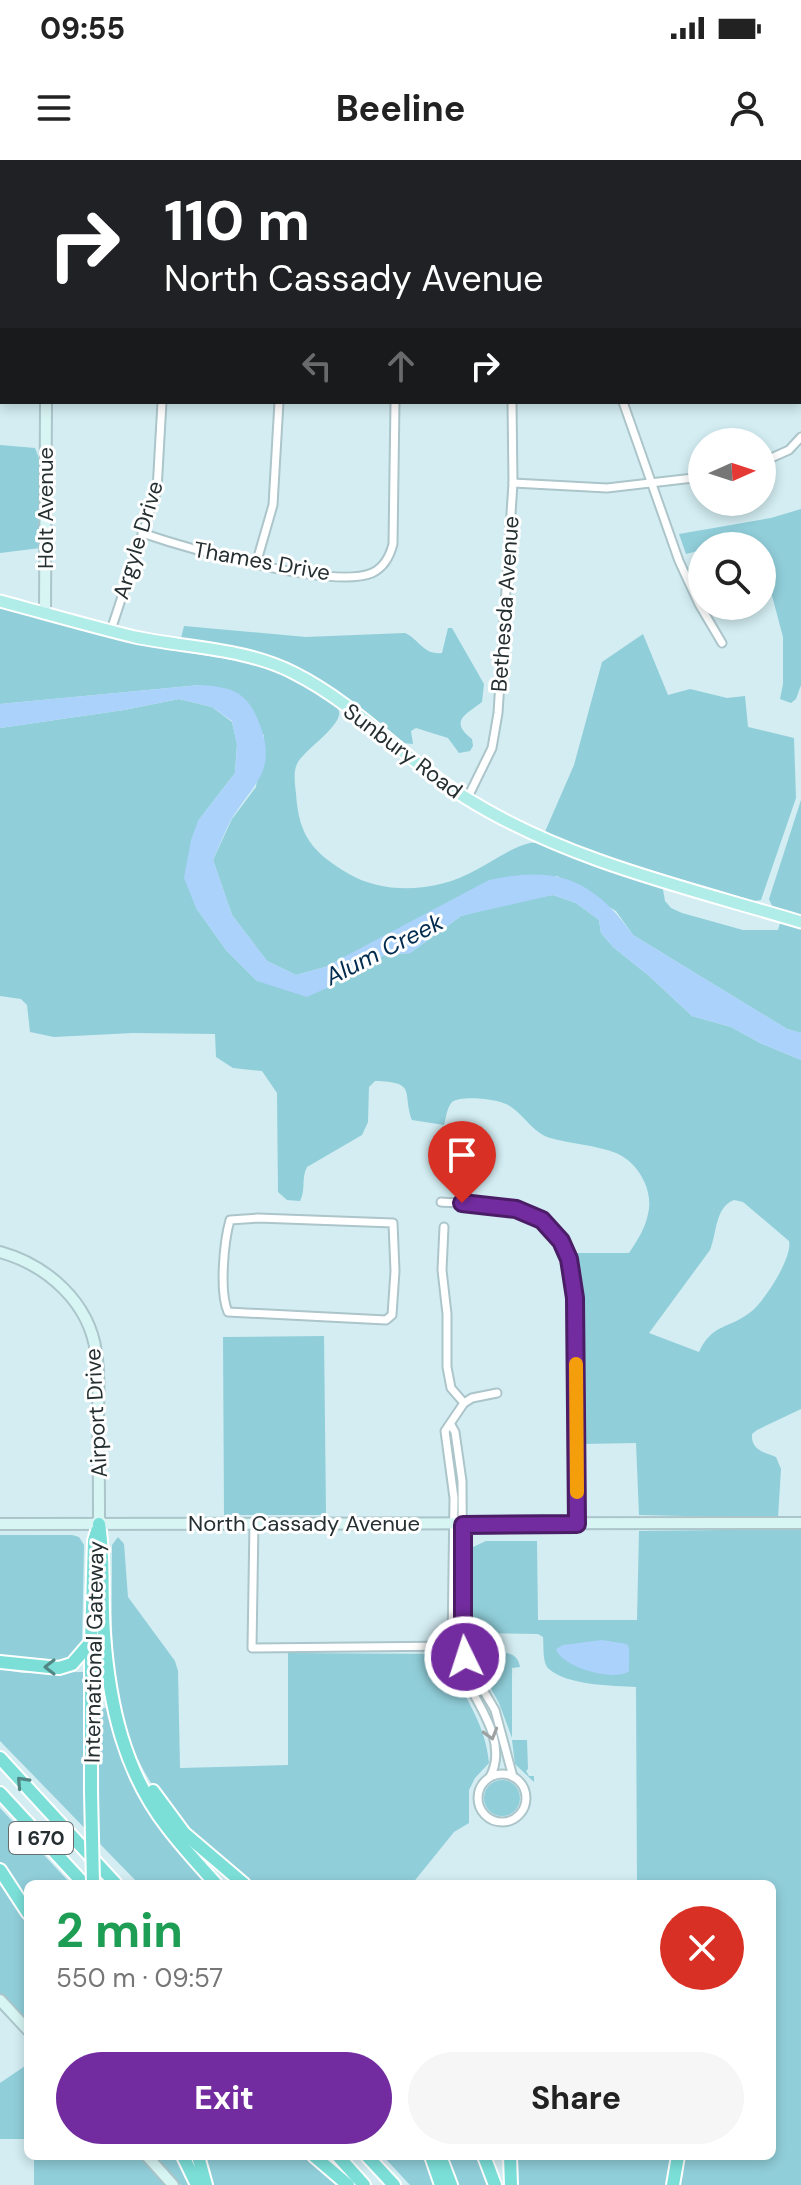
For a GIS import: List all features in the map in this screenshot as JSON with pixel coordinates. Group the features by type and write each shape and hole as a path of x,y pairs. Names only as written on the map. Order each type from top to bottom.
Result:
{"highway":[{"name":"International Gateway","path":"93,1880 91,1642 94,1541 99,1524"},
{"name":"International Gateway","path":"99,1524 104,1551 103,1631 109,1685 121,1741 137,1778 166,1827 212,1880"},
{"path":"0,1662 59,1668 72,1664 91,1642"},
{"path":"121,1741 141,1776 184,1833 239,1880"},
{"name":"I 670","path":"0,1758 114,1880"},
{"name":"I 670","path":"0,1793 80,1880"},
{"path":"0,1870 24,1907"},
{"path":"185,2160 197,2185"},
{"path":"199,2160 206,2185"},
{"path":"319,2160 348,2185"},
{"path":"342,2160 364,2185"},
{"path":"371,2160 394,2185"},
{"path":"432,2160 441,2185"},
{"path":"442,2160 451,2185"},
{"path":"486,2160 495,2185"},
{"path":"510,2160 511,2185"},
{"path":"673,2185 677,2160"}],"main road":[{"name":"Holt Avenue","path":"45,614 46,404"},
{"name":"Sunbury Road","path":"0,601 111,630 248,657 294,672 335,699 467,799 553,843 626,869 801,922"},
{"name":"Airport Drive","path":"0,1252 28,1261 52,1276 72,1298 90,1329 98,1376 99,1524"},
{"name":"North Cassady Avenue","path":"0,1524 801,1523"},
{"path":"0,2000 24,2026"},
{"path":"151,2160 173,2185"}],"street":[{"name":"Argyle Drive","path":"111,630 157,490 162,404"},
{"path":"256,564 273,505 279,404"},
{"name":"Thames Drive","path":"142,533 185,548 256,564 327,575 371,573 382,567 390,556 393,544 395,404"},
{"name":"Bethesda Avenue","path":"467,799 492,748 498,713 513,483 512,404"},
{"path":"624,404 679,561 722,643"},
{"path":"776,456 789,450 801,437"},
{"path":"513,483 607,488 688,479"},
{"path":"441,1202 516,1209 542,1220 561,1241 569,1259 575,1298 577,1524"},
{"path":"258,1218 393,1223 393,1311 386,1320 228,1312 224,1301 226,1234 230,1220 258,1218"},
{"path":"444,1227 442,1270 447,1314 447,1367 451,1388 464,1403"},
{"path":"497,1393 472,1398 464,1403 445,1431 458,1525 463,1646 472,1671 498,1719 513,1777"},
{"path":"254,1522 252,1648 463,1646"},
{"path":"458,1525 452,1646 456,1662 492,1733 497,1764 479,1789 478,1804 487,1817 502,1822 517,1817 525,1804 524,1788 505,1774 490,1777"}],"shaded area":[{"path":"0,445 35,448 42,484 40,548 0,553"},
{"path":"801,509 801,685 796,699 791,703 780,699 783,637 776,611 776,532 690,532 771,518"},
{"path":"688,532 688,554 686,554 679,534"},
{"path":"0,607 140,644 259,667 304,684 333,705 338,709 336,722 296,767 300,821 317,850 336,866 364,881 396,888 446,883 516,848 536,843 587,863 662,884 665,901 682,913 743,930 778,930 781,920 801,927 801,1033 787,1029 633,935 616,911 557,876 325,967 296,975 267,961 232,915 213,860 232,819 256,787 264,735 200,685 0,704"},
{"path":"184,626 306,637 405,633 430,652 436,653 442,653 448,628 452,628 484,684 482,702 465,715 461,723 473,746 470,751 459,753 448,738 416,728 411,731 413,744 402,743 311,674 264,655 181,638"},
{"path":"643,634 668,695 690,689 727,698 745,696 748,727 794,738 796,798 761,900 754,901 593,853 544,834 574,765 602,662"},
{"path":"179,699 212,707 232,722 237,744 235,773 198,821 196,908 226,950 257,981 327,988 362,964 385,955 410,953 461,916 553,895 576,903 599,920 601,933 613,947 692,1016 731,1027 801,1060 801,1409 752,1434 756,1447 776,1457 781,1469 778,1518 639,1515 636,1443 581,1444 579,1282 572,1253 629,1253 640,1235 648,1214 649,1196 638,1171 624,1158 608,1150 543,1135 512,1108 495,1101 456,1100 448,1110 444,1125 412,1120 403,1087 375,1081 369,1087 368,1122 362,1135 307,1167 300,1201 287,1200 278,1192 277,1093 262,1071 233,1068 216,1057 215,1034 133,1033 54,1037 30,1032 27,1005 21,999 0,996 0,728","holes":["734,1200 743,1202 789,1241 787,1257 764,1298 744,1317 716,1331 699,1352 649,1333 710,1250 723,1208"]},
{"path":"801,800 801,917 773,908 769,899"},
{"path":"324,1336 326,1515 224,1515 223,1337"},
{"path":"801,1529 801,2185 679,2185 682,2160 776,2160 776,1880 637,1880 636,1687 591,1684 557,1674 547,1666 543,1637 538,1634 471,1633 471,1555 473,1547 486,1541 537,1541 538,1620 637,1620 639,1531"},
{"path":"0,1535 72,1535 79,1537 84,1545 82,1644 73,1656 62,1661 35,1661 0,1655"},
{"path":"118,1537 124,1544 128,1597 175,1661 178,1671 180,1768 288,1765 288,1653 445,1654 477,1719 487,1747 489,1763 469,1790 469,1823 454,1832 415,1880 250,1880 202,1842 167,1805 140,1763 128,1734 115,1673 112,1545"},
{"path":"484,1653 511,1654 520,1667 512,1668 512,1738 499,1703 475,1660"},
{"path":"0,1669 23,1673 83,1672 83,1793 98,1808 98,1708 106,1708 134,1782 206,1880 135,1880 0,1741"},
{"path":"512,1740 527,1740 526,1771 529,1776 534,1776 534,1782 515,1764"},
{"path":"502,1780 515,1785 520,1798 515,1811 502,1816 489,1811 484,1798 489,1785"},
{"path":"0,1808 67,1880 24,1880 24,1900 0,1862"},
{"path":"0,1879 24,1916 24,2018 0,1993"},
{"path":"24,2067 24,2139 0,2139 0,2083"},
{"path":"34,2160 142,2160 165,2185 34,2185"},
{"path":"158,2160 179,2160 190,2185 181,2185"},
{"path":"204,2160 309,2160 338,2185 213,2185"},
{"path":"387,2160 429,2160 436,2174 432,2181 434,2185 410,2185"},
{"path":"447,2160 481,2160 491,2185 454,2185"},
{"path":"517,2160 673,2160 669,2185 518,2185"}],"water":[{"name":"Alum Creek","path":"200,685 228,689 242,696 253,710 264,738 266,752 261,775 231,820 213,860 232,915 267,961 296,975 325,967 489,880 535,874 554,876 588,889 618,916 633,935 787,1029 801,1033 801,1060 731,1027 692,1016 613,947 601,933 599,920 576,903 553,895 461,916 410,953 385,955 362,964 327,988 307,997 257,981 226,950 196,908 184,878 198,821 235,773 237,745 232,721 212,707 179,699 0,728 0,704"},
{"path":"602,1640 627,1644 629,1671 613,1675 590,1671 568,1662 556,1649 563,1645"}],"slow traffic":[{"path":"576,1364 577,1492"}],"route":[{"path":"462,1203 516,1209 542,1220 561,1241 569,1259 575,1298 577,1524 463,1525 465,1657"}]}
